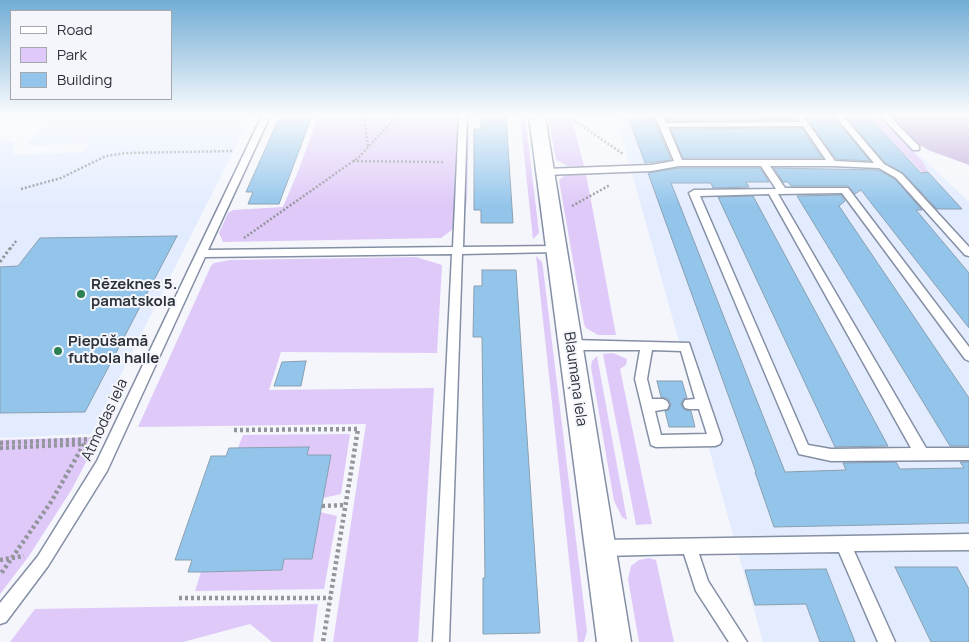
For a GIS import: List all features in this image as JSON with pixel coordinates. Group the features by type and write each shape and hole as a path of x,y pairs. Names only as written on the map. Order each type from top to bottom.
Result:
{"street":[{"name":"Blaumaņa iela","path":"541,146 614,642"}],"lane":[{"name":"Atmodas iela","path":"0,616 43,561 102,466 251,146"},
{"path":"441,642 462,146"},
{"path":"672,146 679,163"},
{"path":"820,146 832,163"},
{"path":"865,146 881,166 899,176 969,253"},
{"path":"763,162 777,191 922,454"},
{"path":"545,172 644,169 679,163 832,163 881,166"},
{"path":"969,356 845,190 694,193 804,450 831,455 969,454"},
{"path":"202,254 556,249"},
{"path":"570,345 685,346 715,440 656,441 641,380 647,346"},
{"path":"648,405 664,404"},
{"path":"689,404 703,404"},
{"path":"600,549 969,542"},
{"path":"843,544 887,642"},
{"path":"689,547 702,585 739,642"}],"path":[{"path":"611,146 644,169"},
{"path":"220,253 353,162 368,147"},
{"path":"21,188 60,178 106,156 126,153 249,151"},
{"path":"353,162 443,162"},
{"path":"569,207 598,193 629,172 644,169"},
{"path":"0,262 17,240"},
{"path":"234,430 358,429 323,642"},
{"path":"0,443 94,439 84,444 0,448"},
{"path":"0,576 51,502 84,444"},
{"path":"322,506 346,505"},
{"path":"179,598 331,598"}],"shaded area":[{"name":"Rēzeknes 5. pamatskola","path":"0,146 13,146 14,155 82,152 87,146 236,146 91,434 0,438"},
{"path":"624,146 910,146 969,202 969,642 763,642"},
{"path":"922,146 969,146 969,165"}],"green space":[{"path":"307,146 468,146 467,199 464,221 441,238 223,242 219,233 228,213 233,210 283,207"},
{"path":"523,146 529,146 539,233 533,239"},
{"path":"553,146 579,146 584,166 568,166 556,160"},
{"path":"897,146 908,146 923,162 928,172 923,173"},
{"path":"586,174 616,335 598,335 586,328 584,324 559,180 565,175"},
{"path":"536,256 542,262 543,268 587,631 584,642 578,642"},
{"path":"416,257 442,265 437,353 281,352 269,390 434,388 418,642 333,642 366,424 138,427 214,263 230,260"},
{"path":"613,353 627,359 626,365 620,369 652,524 636,525 603,354"},
{"path":"597,356 627,520 622,517 614,501 591,367 592,361"},
{"path":"350,434 341,494 323,498 331,455 307,455 308,447 238,448 243,435"},
{"path":"99,437 72,489 29,556 0,594 0,440"},
{"path":"320,512 337,516 324,589 195,591 201,572 282,570 284,559 312,559"},
{"path":"649,558 656,560 674,642 639,642 628,579 631,566 639,560"},
{"path":"318,604 313,642 272,642 250,624 183,642 10,642 35,609"}],"building":[{"path":"267,146 301,146 279,204 248,204 253,192 246,192"},
{"path":"474,146 508,146 513,223 481,223 481,210 474,210"},
{"path":"639,146 665,146 671,160 645,163"},
{"path":"678,146 814,146 822,158 683,158"},
{"path":"827,146 858,146 870,161 836,159"},
{"path":"871,146 896,146 921,173 928,172 962,209 937,209 903,173 885,163"},
{"path":"679,168 760,168 769,182 746,182 749,187 713,188 711,183 671,183 785,472 846,470 843,463 896,462 900,469 964,468 960,462 969,462 969,523 774,527 648,173"},
{"path":"774,168 878,170 895,179 922,210 916,210 969,273 969,328 861,190 855,194 848,186 791,186 788,182 783,182"},
{"path":"841,195 845,201 839,206 969,398 969,446 950,446 797,196"},
{"path":"753,196 888,446 835,447 718,197"},
{"name":"Piepūšamā futbola halle","path":"177,236 85,412 0,413 0,267 18,266 40,238"},
{"path":"482,270 516,270 540,633 483,634 483,578 485,578 482,337 473,337 474,286 482,286"},
{"path":"306,361 301,386 274,386 282,362"},
{"path":"657,381 682,381 687,398 683,399 681,405 685,410 691,411 695,427 669,427 665,411 669,410 671,404 668,399 661,397"},
{"path":"309,447 307,455 331,455 312,559 284,559 282,570 201,572 188,572 192,560 175,560 211,456 226,456 229,448"},
{"path":"895,567 957,567 969,589 969,642 931,642"},
{"path":"826,569 855,642 820,642 806,604 755,605 745,570"}],"place":[{"name":"Rēzeknes 5. pamatskola","path":"81,294"},
{"name":"Piepūšamā futbola halle","path":"58,351"}]}
